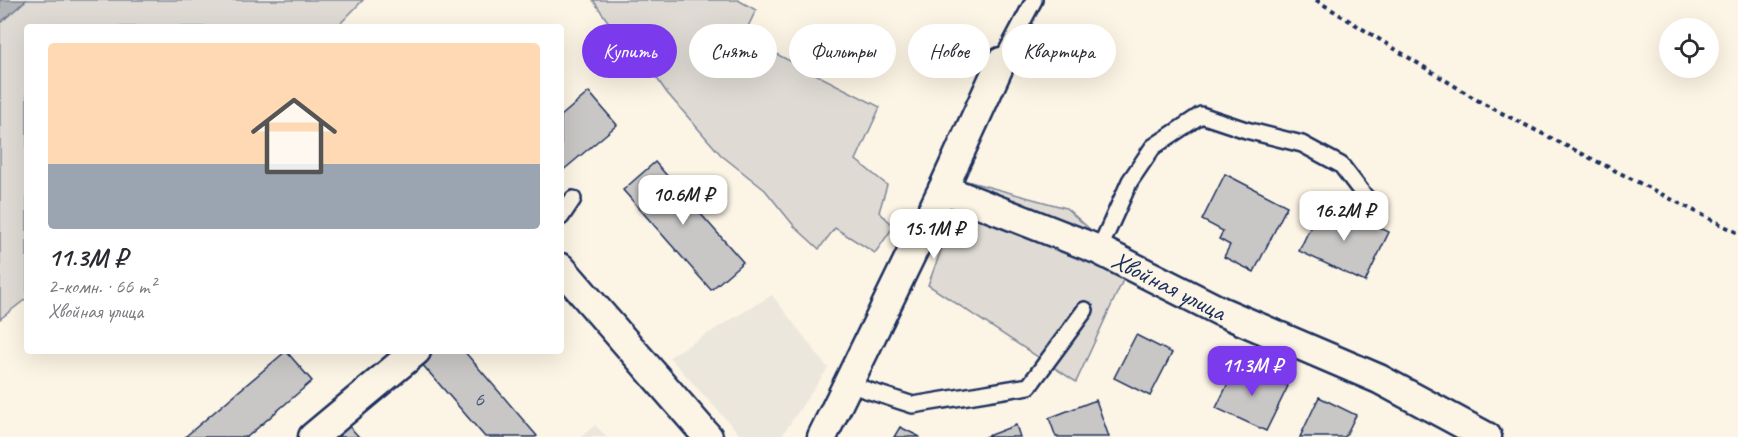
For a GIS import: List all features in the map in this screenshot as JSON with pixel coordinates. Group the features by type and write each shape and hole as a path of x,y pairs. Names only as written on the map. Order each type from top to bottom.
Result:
{"street":[{"path":"822,437 943,189 1001,63"},
{"name":"Хвойная улица","path":"943,189 1098,250 1220,311 1379,379 1487,437"},
{"path":"564,271 708,437"},
{"path":"313,437 412,354"}],"lane":[{"path":"1001,63 1034,0"},
{"path":"1098,250 1130,181 1153,147 1201,116 1302,144 1341,165 1367,198"},
{"path":"564,212 573,199"},
{"path":"848,384 914,405 1029,386 1085,310"}],"path":[{"path":"1316,0 1482,103 1738,233"}],"shaded area":[{"path":"0,0 26,0 0,23"},
{"path":"26,0 363,0 340,24 24,24 24,300 0,319 0,23"},
{"path":"593,0 738,0 756,10 749,24 689,24 689,78 777,78 777,54 789,61 789,78 823,78 880,107 856,160 887,185 879,212 894,226 875,253 835,228 819,249 795,227 765,190 721,155 667,93 657,78 677,78 677,24 609,23"},
{"path":"967,181 1066,208 1130,265 1076,382 928,285"},
{"path":"772,295 828,368 781,437 742,437 669,357"},
{"path":"595,425 607,437 581,437"}],"building":[{"path":"589,92 617,125 564,169 564,113"},
{"path":"655,162 743,262 711,290 623,190"},
{"path":"1225,174 1287,206 1254,272 1224,257 1230,245 1219,239 1223,231 1202,220"},
{"path":"1323,201 1389,232 1365,282 1299,251"},
{"path":"1136,335 1172,353 1150,396 1114,378"},
{"path":"282,354 289,354 312,381 247,437 186,436"},
{"path":"431,354 467,354 537,436 485,437 421,363"},
{"path":"1238,363 1288,386 1266,431 1216,408"},
{"path":"1319,397 1356,415 1345,437 1300,437"},
{"path":"1096,400 1109,437 1056,437 1049,418"},
{"path":"1016,425 1020,437 985,437"},
{"path":"349,426 359,437 336,437"},
{"path":"900,427 920,437 894,437"}]}
